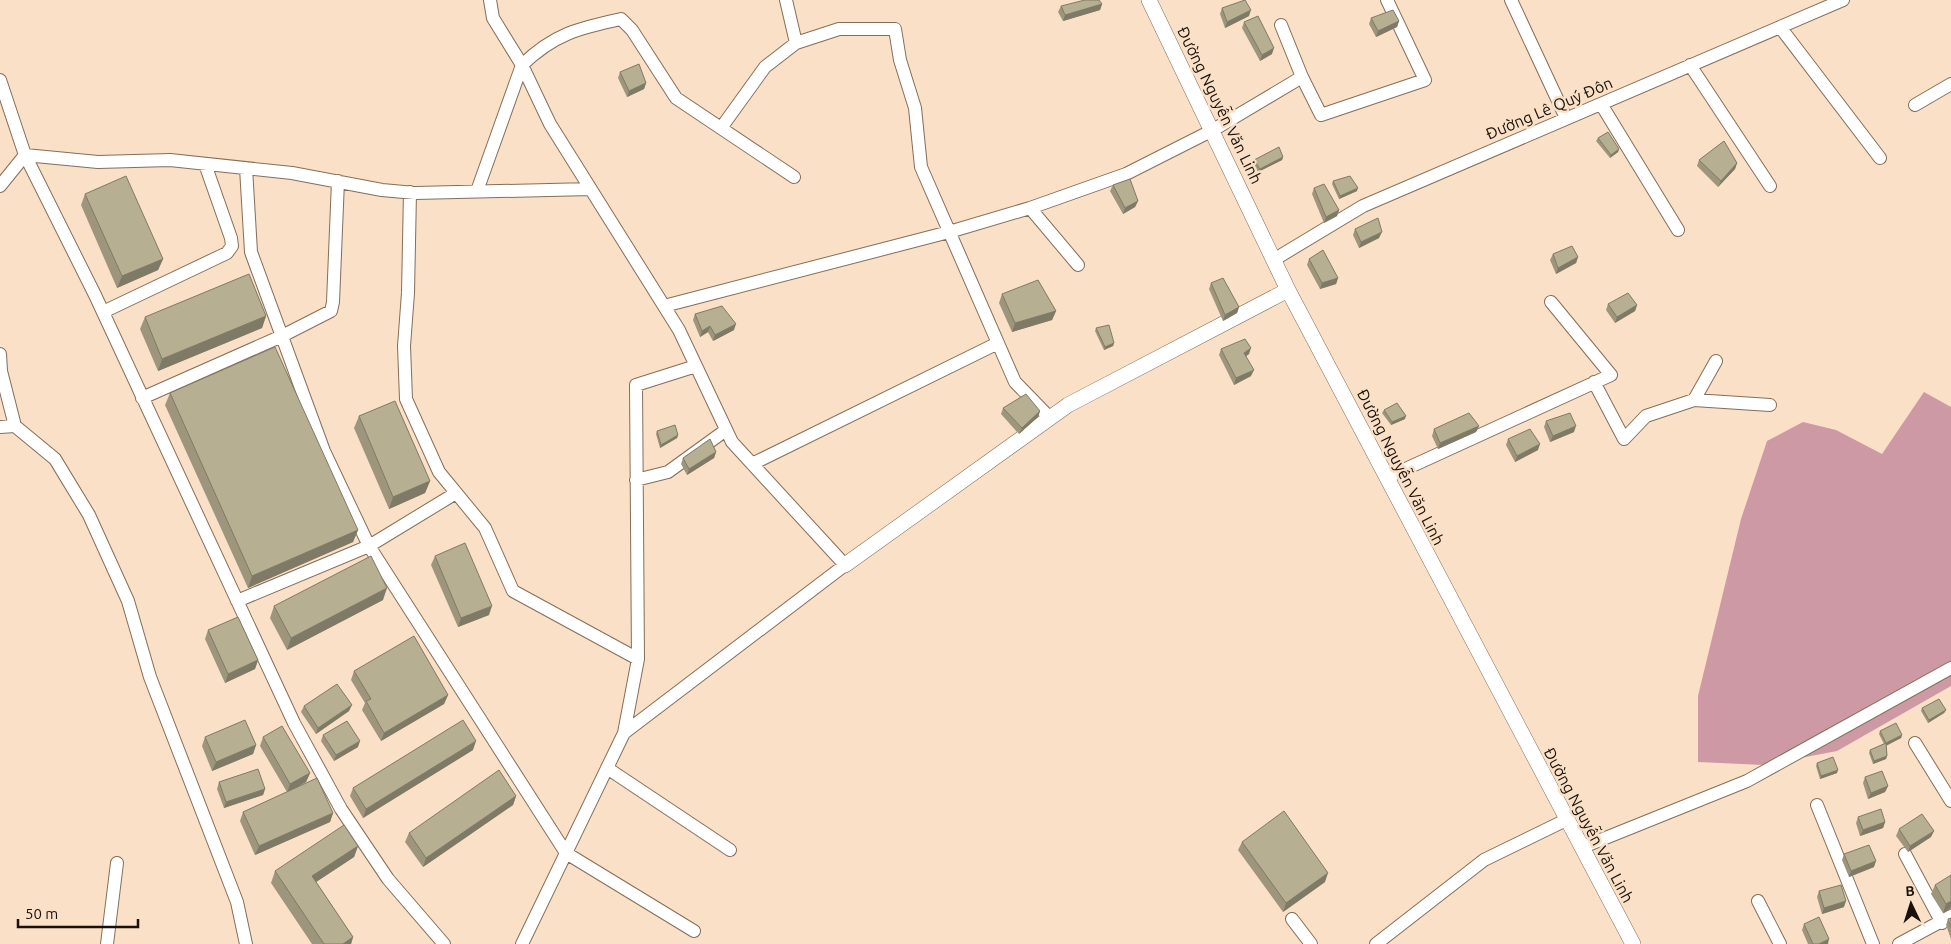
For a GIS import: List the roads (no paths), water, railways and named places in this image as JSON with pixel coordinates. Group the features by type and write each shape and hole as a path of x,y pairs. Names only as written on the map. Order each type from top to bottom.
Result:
{"street":[{"path":"490,0 493,18 522,65 550,124 664,306 696,366 732,442 845,565"},
{"path":"786,0 796,43"},
{"name":"Đường Nguyễn Văn Linh","path":"1149,0 1275,259 1288,290 1388,477 1449,599 1566,820 1583,846 1632,944"},
{"path":"1281,25 1302,77 1321,115 1425,80 1387,0"},
{"path":"1511,0 1566,118"},
{"name":"Đường Lê Quý Đôn","path":"1275,259 1363,206 1843,0"},
{"path":"477,191 522,65 540,48 577,28 621,19 632,30 676,98 794,177"},
{"path":"1780,27 1880,158"},
{"path":"721,128 765,67 796,43 840,29 895,29 900,60 915,108 921,167 1015,382 1049,417"},
{"path":"1690,66 1770,186"},
{"path":"664,306 949,232 1030,208 1126,174 1213,130 1302,77"},
{"path":"0,80 25,155 103,312 294,723 341,809 388,879 444,944"},
{"path":"1915,105 1951,84"},
{"path":"1601,104 1678,230"},
{"path":"25,155 98,162 170,160 246,168 410,192 592,189"},
{"path":"0,186 25,155"},
{"path":"103,312 227,253 232,246 231,238 204,164"},
{"path":"246,168 251,252 324,451 369,546 566,853 694,931"},
{"path":"142,398 282,336 331,311 334,302 338,181"},
{"path":"410,192 408,293 404,346 406,399 439,472 485,528 513,591 638,659"},
{"path":"1030,208 1078,265"},
{"path":"624,733 845,565 1049,417 1068,405 1288,290"},
{"path":"1388,477 1611,375 1551,302"},
{"path":"752,464 998,343"},
{"path":"0,354 1,371 15,426 55,459 89,514 128,601 150,677 236,902 246,944"},
{"path":"1694,400 1716,361"},
{"path":"522,944 624,733 638,659 636,385 696,366"},
{"path":"1594,382 1624,439 1646,416 1694,400 1770,405"},
{"path":"0,427 15,426"},
{"path":"636,480 668,472 726,430"},
{"path":"237,601 369,546 456,493"},
{"path":"1583,846 1746,781 1951,668"},
{"path":"1915,743 1951,801"},
{"path":"607,768 730,850"},
{"path":"1817,805 1873,944"},
{"path":"1376,944 1484,860 1566,820"},
{"path":"1899,944 1946,920 1905,854"},
{"path":"107,944 116,863"},
{"path":"1758,901 1780,944"},
{"path":"1292,919 1311,944"}]}
